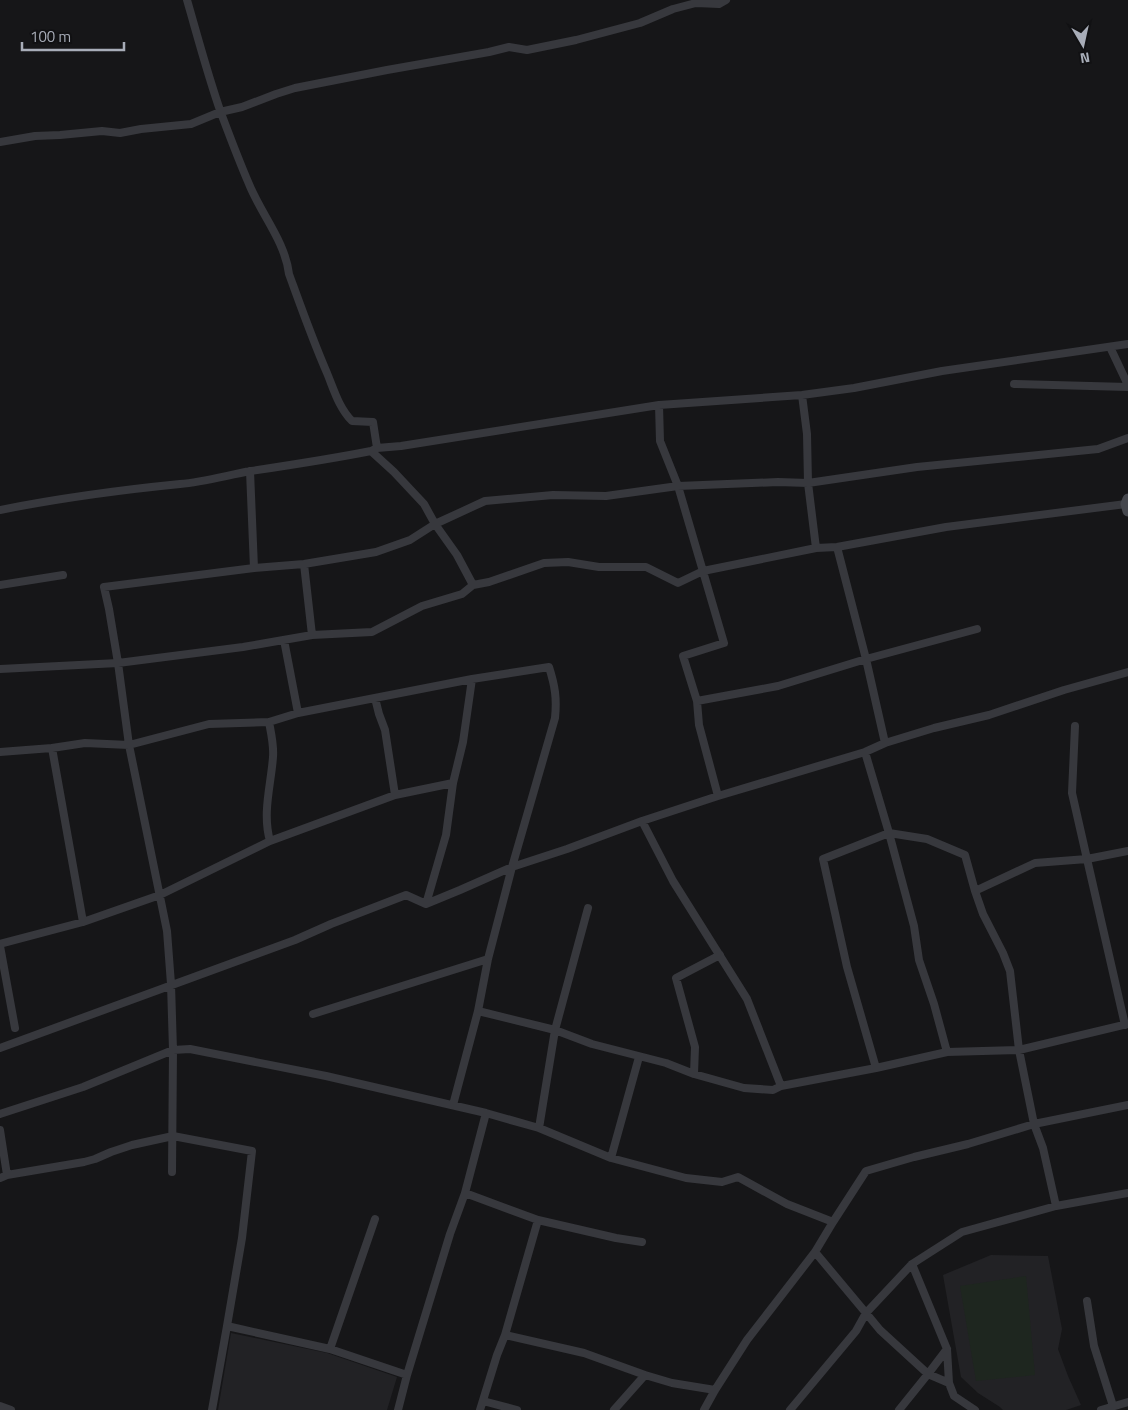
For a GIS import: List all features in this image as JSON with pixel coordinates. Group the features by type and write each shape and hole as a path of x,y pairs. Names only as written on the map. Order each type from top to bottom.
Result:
{"street":[{"path":"187,0 220,112 250,187 285,255 314,342 339,404 352,421 373,422 374,450 424,504 435,524 457,555 473,585"},
{"path":"0,142 35,136 102,132 120,133 191,124 220,112 242,107 295,88 509,47 527,50 576,40 640,23 673,9 696,3 719,4 726,0"},
{"path":"0,510 68,497 181,484 374,450 659,405 802,395 854,388 942,371 1128,344"},
{"path":"1014,384 1128,386 1110,347"},
{"path":"802,395 807,434 808,483 816,548"},
{"path":"659,405 660,441 678,486 724,643 683,656 697,701 699,725 718,796"},
{"path":"172,1172 172,984 167,931 129,745 118,663 104,587 254,568 304,564 376,552 410,540 435,524 485,501 553,495 606,496 678,486 778,482 808,483 917,467 1098,449 1128,438"},
{"path":"250,471 254,568"},
{"path":"0,669 118,663 244,647 312,635 372,632 422,606 462,594 473,585 489,582 544,563 568,562 599,567 646,566 678,583 703,571 816,548 837,547 946,527 1127,505"},
{"path":"837,547 885,743"},
{"path":"304,564 312,635"},
{"path":"0,585 63,575"},
{"path":"697,701 778,686 977,629"},
{"path":"284,640 298,713"},
{"path":"0,752 85,743 129,745 209,724 269,722 298,713 472,679 549,667 555,686 557,704 555,718 512,867 488,959 478,1011 453,1105"},
{"path":"0,1048 295,940 406,895 426,904 512,867 642,821 864,752 885,743 934,728 989,715 1064,690 1128,672"},
{"path":"426,904 446,835 472,679"},
{"path":"375,698 385,730 394,795"},
{"path":"269,722 273,757 266,817 270,842"},
{"path":"478,1011 555,1030 592,1044 666,1063 694,1074 744,1088 773,1090 781,1086 947,1052 1019,1050 1127,1024 1086,859 1072,793 1075,726"},
{"path":"52,748 83,922"},
{"path":"864,752 889,833 914,926 918,960 934,1004 947,1052"},
{"path":"15,1028 0,945 83,922 160,895 270,842 394,795 453,784"},
{"path":"642,821 674,881 747,999 781,1086"},
{"path":"876,1068 847,966 823,860 889,833 927,839 965,855 983,914 1004,953 1010,971 1019,1050 1034,1124 1043,1148 1056,1206"},
{"path":"975,891 1035,863 1086,859 1128,850"},
{"path":"539,1128 555,1030 588,908"},
{"path":"694,1074 695,1047 676,978 720,955"},
{"path":"313,1014 488,959"},
{"path":"0,1114 83,1087 173,1050 190,1049 326,1076 486,1113 539,1128 611,1158 686,1178 722,1182 738,1177 787,1204 832,1222"},
{"path":"611,1158 639,1057"},
{"path":"704,1410 747,1340 815,1252 832,1222 866,1171 1034,1124 1128,1105"},
{"path":"398,1410 450,1234 465,1193 486,1113"},
{"path":"0,1130 4,1176 90,1161 132,1145 173,1136 252,1151 242,1238 212,1410"},
{"path":"465,1193 538,1220 642,1242"},
{"path":"790,1410 856,1332 866,1313 912,1264 962,1232 1056,1206 1128,1193"},
{"path":"330,1349 375,1219"},
{"path":"480,1410 505,1335 538,1220"},
{"path":"815,1252 880,1330 928,1374 950,1383"},
{"path":"912,1264 947,1349 950,1383 954,1396 976,1410"},
{"path":"1087,1301 1094,1346 1113,1406"},
{"path":"227,1326 330,1349 407,1375"},
{"path":"505,1335 584,1353 672,1384 715,1390"},
{"path":"899,1410 947,1349"},
{"path":"614,1410 645,1375"},
{"path":"483,1401 517,1410"},
{"path":"1101,1410 1128,1402"},
{"path":"0,1406 11,1410"}],"shaded area":[{"path":"991,1255 1048,1256 1062,1329 1058,1349 1081,1405 1066,1410 1003,1410 978,1393 961,1377 943,1275"},
{"path":"1026,1276 1035,1375 976,1381 960,1286"},
{"path":"231,1333 327,1353 397,1377 387,1410 218,1410"}]}
